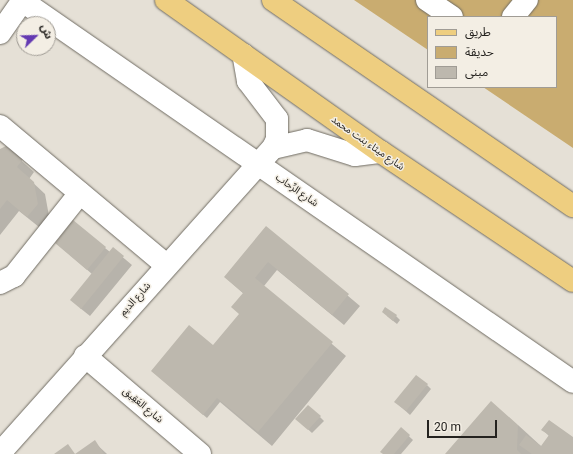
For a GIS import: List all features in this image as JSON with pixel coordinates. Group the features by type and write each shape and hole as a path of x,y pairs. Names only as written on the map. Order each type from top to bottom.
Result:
{"main road":[{"name":"شارع ميثاء بنت محمد","path":"166,0 381,152 573,281"},
{"path":"273,0 573,206"}],"street":[{"path":"427,0 451,16"},
{"path":"514,16 527,0"},
{"path":"0,33 21,1"},
{"name":"شارع الرِّحاب","path":"21,1 266,156 573,382"},
{"name":"شارع الديم","path":"0,452 166,264 266,156 278,134 277,120 248,81 243,54"},
{"path":"0,126 166,264"},
{"path":"266,156 307,140 355,155 381,152"},
{"path":"0,284 14,276 80,193"},
{"name":"شارع العَقِيق","path":"85,356 200,454"}],"green space":[{"path":"354,0 573,0 573,148 484,88 557,88 557,16 427,16 427,49"}],"building":[{"path":"6,146 23,159 17,167 34,182 38,204 27,217 7,200 0,209 0,149"},
{"path":"73,220 106,247 87,270 55,243"},
{"path":"266,226 349,294 332,315 268,262 255,278 333,342 258,432 217,398 203,415 151,371 189,325 213,345 239,314 231,307 243,293 224,277"},
{"path":"113,247 124,256 81,309 70,300"},
{"path":"385,307 397,315 393,321 382,312"},
{"path":"416,375 428,384 406,411 394,402"},
{"path":"491,401 518,425 517,450 521,454 445,454"},
{"path":"308,405 321,416 308,430 295,419"},
{"path":"549,420 573,437 573,454 532,454 519,445 526,435 541,446 549,435 541,430"},
{"path":"401,427 410,435 394,454 383,454 380,452"},
{"path":"95,440 104,454 75,454"},
{"path":"68,444 75,454 54,454"}]}
